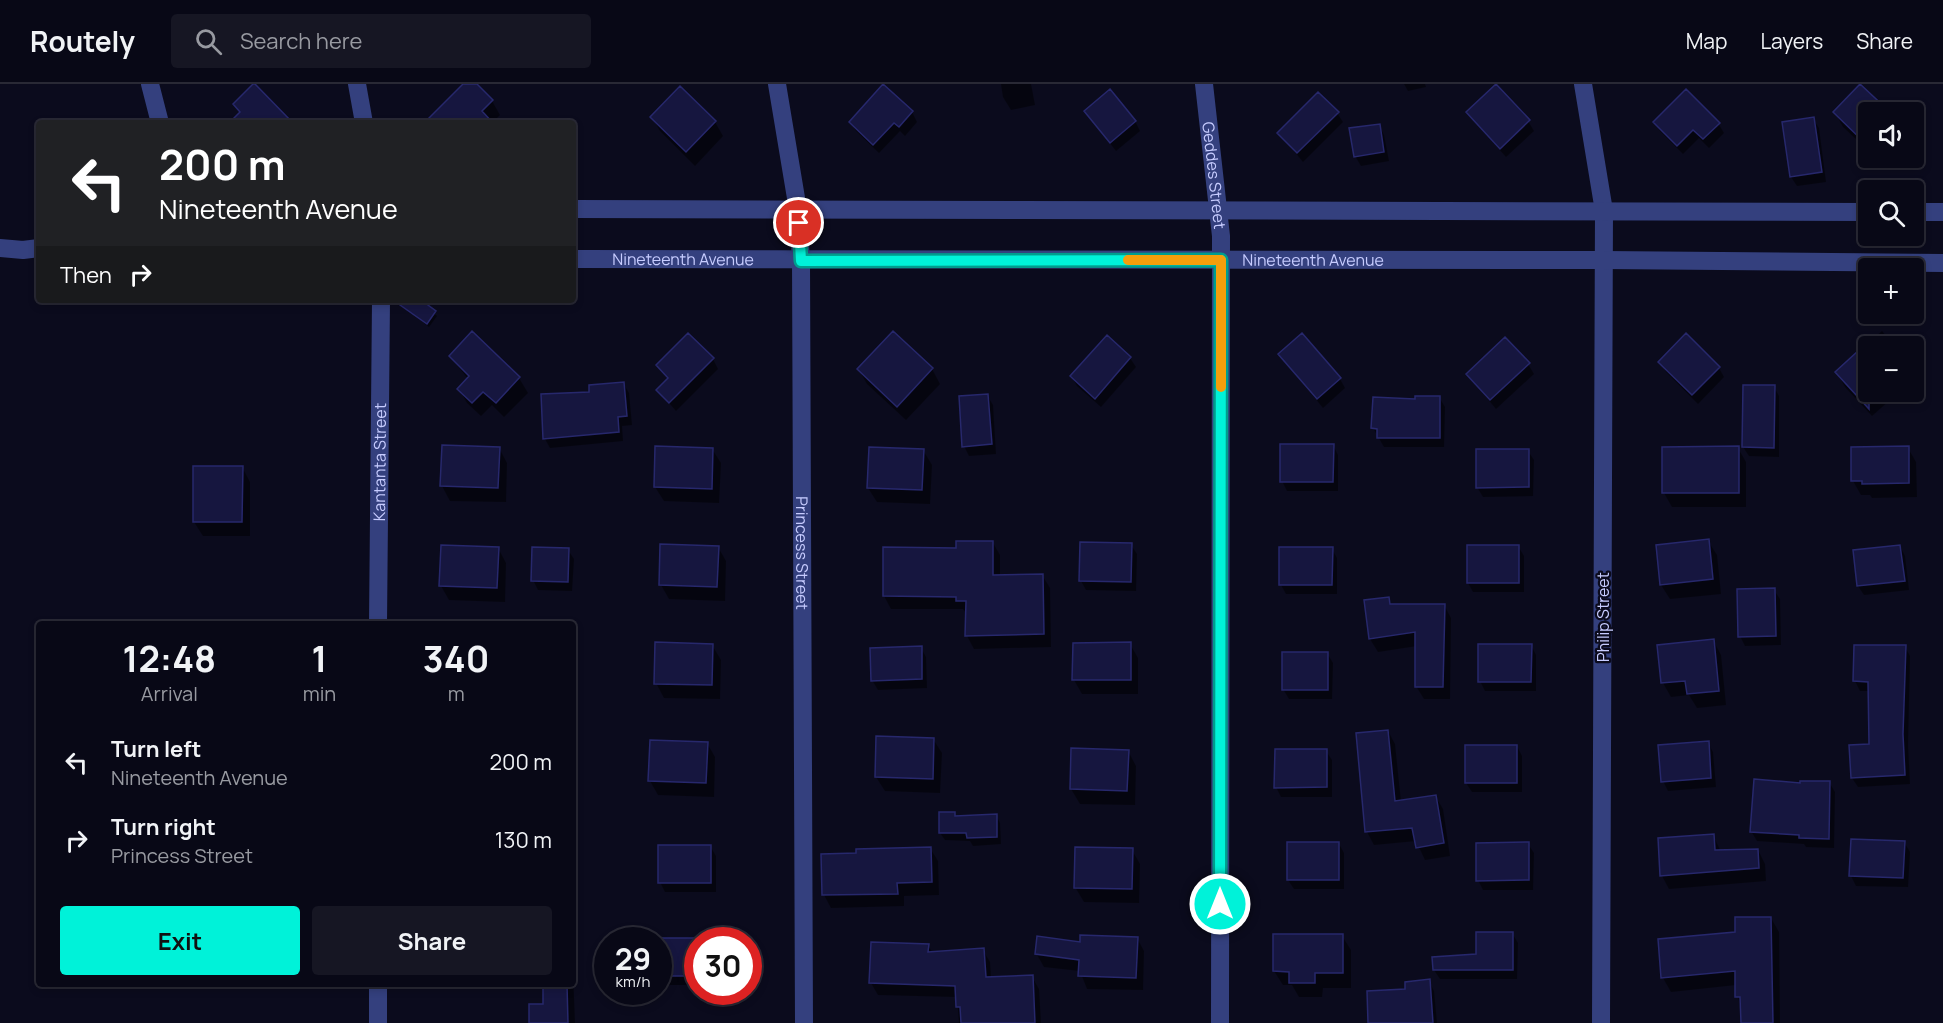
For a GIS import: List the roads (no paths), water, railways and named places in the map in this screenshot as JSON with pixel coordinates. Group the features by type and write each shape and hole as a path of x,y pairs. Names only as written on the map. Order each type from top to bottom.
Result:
{"street":[{"path":"150,84 158,120"},
{"path":"357,84 363,120"},
{"name":"Princess Street","path":"777,84 798,210 801,261 804,1023"},
{"name":"Geddes Street","path":"1204,84 1220,211 1221,260 1220,1023"},
{"name":"Philip Street","path":"1583,84 1604,211 1601,1023"},
{"path":"576,209 1858,212"},
{"path":"1924,212 1943,212"},
{"path":"0,248 36,248"},
{"name":"Nineteenth Avenue","path":"576,259 1604,260 1943,263"},
{"name":"Kantanta Street","path":"378,621 381,303"},
{"path":"378,987 378,1023"}]}
